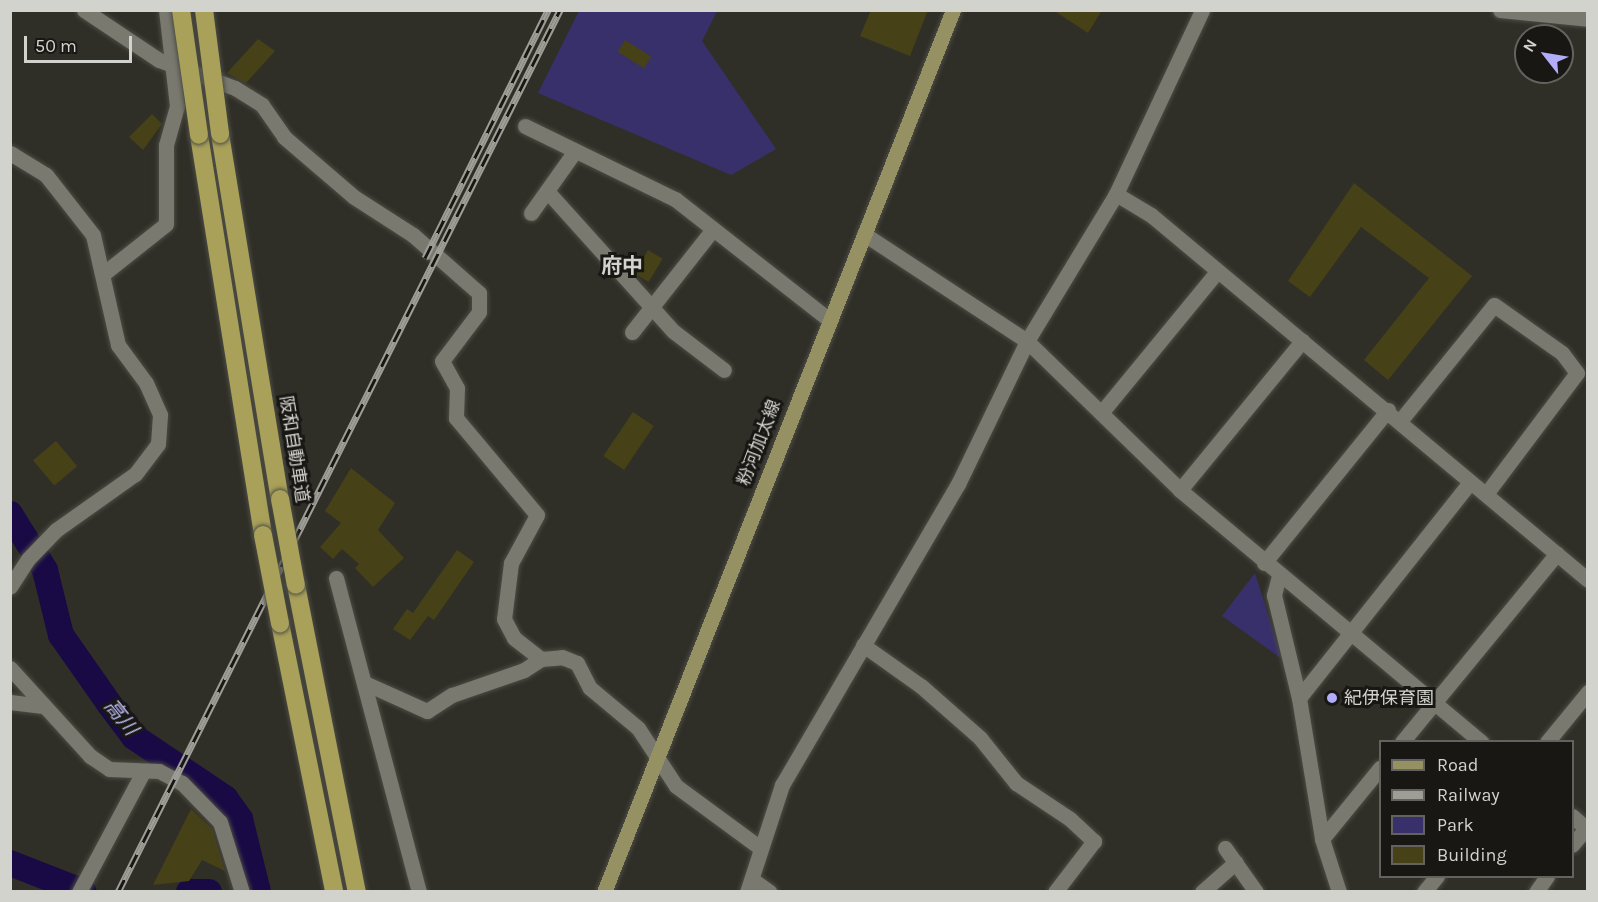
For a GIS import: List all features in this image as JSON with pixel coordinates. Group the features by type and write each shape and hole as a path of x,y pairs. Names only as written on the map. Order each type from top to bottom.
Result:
{"highway":[{"path":"181,10 264,535 333,891"},
{"name":"阪和自動車道","path":"204,10 220,134 280,499 357,891"}],"main road":[{"name":"粉河加太線","path":"604,891 828,320 953,10"}],"street":[{"path":"84,10 172,65 235,88 262,105 284,137 354,197 414,235 480,293 479,312 442,361 457,388 456,418 537,515 512,562 504,619 514,638 541,659"},
{"path":"103,274 166,224 166,145 177,106 166,10"},
{"path":"770,891 750,886 759,847 782,785 958,484 1027,341 1116,194 1202,10"},
{"path":"1500,10 1587,19"},
{"path":"525,126 675,199 828,320"},
{"path":"531,213 575,151"},
{"path":"10,153 46,175 74,206 93,236 118,345 146,383 160,415 158,444 135,474 56,531 28,559 10,587"},
{"path":"547,191 651,309 724,370"},
{"path":"1116,194 1150,215 1388,410 1587,580"},
{"path":"632,332 713,229"},
{"path":"864,234 1027,341 1180,490 1350,636 1481,740"},
{"path":"1101,412 1217,272"},
{"path":"1400,421 1494,305 1562,353 1582,371 1486,494"},
{"path":"1180,490 1302,341"},
{"path":"1264,563 1388,410"},
{"path":"1299,698 1470,482"},
{"path":"1403,740 1557,553"},
{"path":"1279,576 1274,595 1299,698 1322,839 1339,891"},
{"path":"336,578 367,684 419,891"},
{"path":"863,645 921,686 980,738 1016,783 1094,841 1055,891"},
{"path":"367,684 427,711 452,695 524,670 541,659 562,657 577,663 590,688 638,728 676,786 759,847"},
{"path":"10,668 43,706 100,762 127,773 159,771 182,783 220,822 242,891"},
{"path":"1548,740 1587,692"},
{"path":"10,702 43,706"},
{"path":"1322,839 1379,769"},
{"path":"81,887 143,772"},
{"path":"1574,817 1587,827 1574,843"},
{"path":"1225,848 1256,891"},
{"path":"1202,891 1236,862"},
{"path":"1424,891 1435,878"},
{"path":"1536,891 1546,878"}],"green space":[{"path":"579,11 717,11 702,41 776,149 731,175 538,93"},
{"path":"1255,573 1282,659 1222,616"}],"building":[{"path":"871,10 928,10 910,56 860,36"},
{"path":"1053,10 1102,10 1088,33"},
{"path":"258,39 275,51 246,83 227,73"},
{"path":"625,40 651,56 644,68 618,52"},
{"path":"152,114 162,124 143,150 129,137"},
{"path":"1354,183 1472,276 1388,380 1364,360 1429,278 1361,227 1310,297 1288,281"},
{"path":"648,250 663,259 649,282 634,273"},
{"path":"633,412 654,426 624,470 603,456"},
{"path":"56,441 77,466 54,486 33,460"},
{"path":"351,468 395,503 378,530 404,558 373,587 355,568 359,564 342,549 333,559 320,547 341,523 325,511"},
{"path":"457,550 474,562 434,620 428,616 410,640 393,629 407,609 413,613"},
{"path":"191,809 212,829 225,871 202,860 189,881 153,885"}],"waterway":[{"name":"高川","path":"10,514 45,570 61,635 134,737 225,798 240,819 258,892"},
{"path":"10,863 84,892"},
{"path":"189,892 209,892"}],"railway":[{"path":"425,258 548,10"},
{"path":"118,892 560,10"}],"place":[{"name":"紀伊保育園","path":"1332,698"}],"district":[{"name":"府中","path":"622,266"}]}
